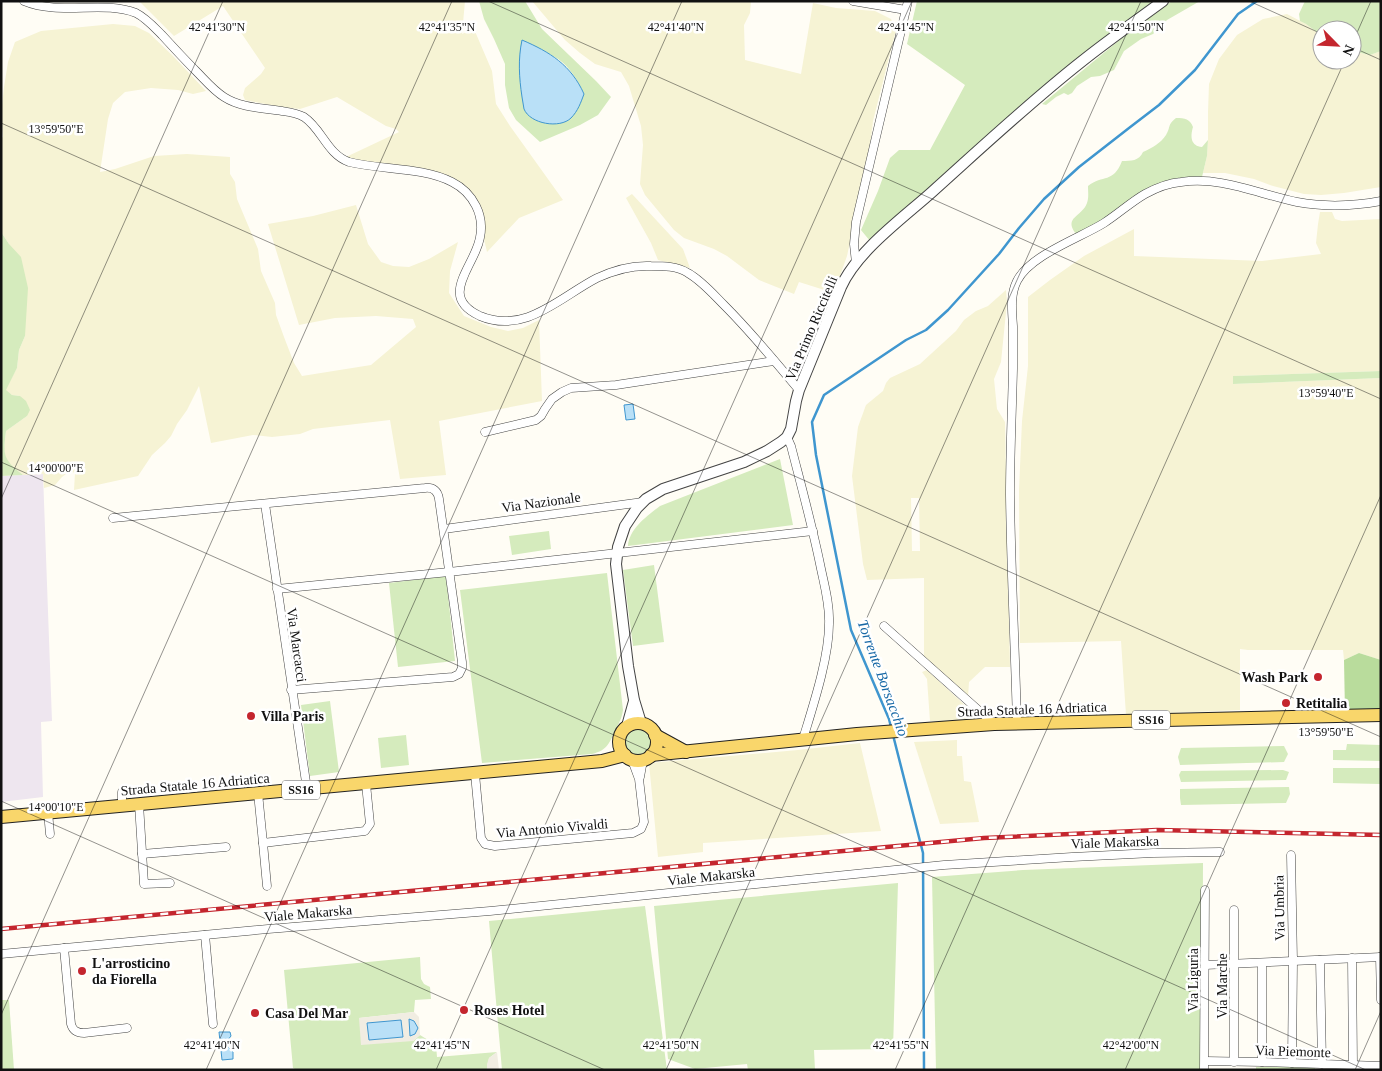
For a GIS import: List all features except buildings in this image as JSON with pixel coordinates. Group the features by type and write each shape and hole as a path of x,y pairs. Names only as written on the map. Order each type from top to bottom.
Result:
{"main road":[{"name":"Strada Statale 16 Adriatica","path":"1,817 602,762 634,755 686,752 803,739 921,729 1017,723 1381,715"},
{"path":"641,723 652,730 655,735 656,746 634,755 620,735 627,726 641,723"},
{"path":"655,735 686,752"}],"street":[{"path":"24,1 48,8 109,6 133,12 146,20 210,85 229,100 302,116 313,126 335,154 349,162 430,175 454,184 473,201 481,222 478,245 460,290 463,303 476,314 496,321 520,320 536,314 608,273 636,266 668,266 686,272 706,287 744,326 799,390"},
{"path":"853,1 906,10"},
{"path":"856,263 854,244 856,222 908,1"},
{"name":"Via Primo Riccitelli","path":"786,437 791,429 799,390 844,282 856,263 882,237 1081,62 1163,1"},
{"path":"1017,723 1010,454 1013,368 1012,307 1015,286 1020,276 1036,261 1101,225 1141,196 1177,182 1202,181 1228,184 1312,204 1338,205 1381,201"},
{"path":"486,432 536,420 541,416 552,399 571,388 616,385 774,361"},
{"path":"786,437 791,446 813,531 827,600 829,631 820,676 803,739"},
{"name":"Via Nazionale","path":"641,723 634,700 616,570 616,553 627,523 634,511 643,502 663,490 752,458 768,451 786,437"},
{"path":"113,518 430,488 436,492 439,496 444,529 462,665 459,674 453,677 291,690"},
{"name":"Via Nazionale","path":"444,529 643,502"},
{"name":"Via Marcacci","path":"265,504 307,789"},
{"path":"277,589 450,572 813,531"},
{"path":"884,626 994,724"},
{"path":"627,726 634,700"},
{"name":"Via Antonio Vivaldi","path":"475,774 481,838 485,844 492,846 637,832 641,829 644,822 640,779 634,755"},
{"path":"263,843 365,831 370,824 366,784"},
{"path":"122,792 122,806"},
{"path":"258,793 267,886"},
{"path":"139,804 144,884 170,883"},
{"path":"48,812 50,834"},
{"path":"142,854 226,847"},
{"name":"Viale Makarska","path":"1,954 490,911 944,865 1061,857 1220,852"},
{"name":"Via Umbria","path":"1291,855 1292,1063"},
{"name":"Via Liguria","path":"1204,1066 1205,890"},
{"name":"Via Marche","path":"1234,910 1234,1062"},
{"path":"205,935 213,1024"},
{"path":"64,948 73,1030 84,1033 126,1028"},
{"path":"1205,965 1380,957 1381,1000"},
{"path":"1352,958 1353,1065"},
{"path":"1320,960 1322,1064"},
{"path":"1262,962 1262,1062"},
{"name":"Via Piemonte","path":"1204,1066 1234,1062 1262,1062 1381,1066"}],"shaded area":[{"path":"139,1 465,1 462,34 474,29 492,71 496,104 563,200 519,218 487,252 480,207 445,177 373,164 346,157 399,132 396,129 386,126 337,97 300,109 245,100 243,95 245,88 265,68 223,6 174,36"},
{"path":"532,1 751,1 750,13 744,25 745,60 801,74 813,3 836,8 875,11 891,19 896,30 873,121 869,155 847,256 834,293 799,282 794,294 759,280 727,256 684,238 674,230 645,195 640,184 643,145 641,126 629,86 621,72 595,64 580,53 565,40"},
{"path":"1287,14 1312,28 1312,70 1362,70 1362,53 1370,55 1381,51 1381,187 1344,193 1304,194 1254,179 1225,173 1203,173 1207,156 1209,84 1219,59 1237,35 1263,19"},
{"path":"113,24 135,26 149,33 206,91 193,94 178,90 151,88 125,92 113,103 108,119 100,172 154,156 187,154 230,157 230,174 235,182 237,199 258,249 261,271 275,303 276,315 284,337 294,363 302,376 371,365 416,327 413,319 376,316 335,318 299,325 268,224 313,216 356,205 368,244 381,262 393,266 409,267 429,259 458,242 450,271 449,293 464,316 491,327 508,331 523,328 539,320 542,401 439,421 446,475 400,479 390,420 313,429 300,434 272,437 253,435 211,443 199,386 171,436 152,455 138,476 74,490 75,473 70,471 55,485 44,488 43,474 23,475 10,465 6,459 4,449 6,431 27,416 20,396 12,395 5,390 17,368 19,350 25,336 9,244 1,232 1,138 3,137 1,114 8,62 15,42 41,31"},
{"path":"632,194 683,249 690,268 658,260 651,243 626,198"},
{"path":"1320,212 1332,212 1335,219 1342,221 1381,219 1381,371 1234,376 1234,384 1381,378 1381,660 1359,653 1344,660 1343,650 1240,649 1240,710 1126,715 1121,641 1020,643 1019,490 1022,421 1028,366 1028,297 1084,256 1134,229 1134,256 1262,261 1321,254 1316,243"},
{"path":"1006,290 1007,302 1001,362 994,379 997,409 1005,422 1010,667 985,667 969,682 968,697 924,658 924,578 867,580 863,564 852,476 858,427 866,405 883,391 890,378 920,364 956,331 964,320 976,311 988,306","holes":["911,498 919,498 920,551 912,551"]},
{"path":"43,474 52,721 41,722 43,797 1,802 1,476"},
{"path":"927,670 981,720 930,721 927,679 922,672"},
{"path":"957,740 957,756 962,756 964,781 971,782 979,822 940,824 914,742"},
{"path":"860,743 881,831 703,843 703,852 658,857 649,763"},
{"path":"414,1012 419,1017 420,1035 413,1041 361,1045 359,1018"},
{"path":"497,1052 499,1070 487,1070 489,1058"}],"green space":[{"path":"479,1 525,1 542,29 611,97 598,115 540,142 516,120 509,108 505,85 505,64 484,19","holes":["537,47 566,66 584,94"]},
{"path":"917,1 1154,1 1048,84 870,241 861,230 890,158 899,150 930,150 965,85 907,44"},
{"path":"1172,1 1200,1 1167,20 1153,34 1141,39 1124,51 1114,70 1100,76 1091,77 1077,86 1072,93 1068,95 1064,93 1046,105 1042,104 1134,28"},
{"path":"1305,1 1381,1 1381,51 1370,55 1362,53 1362,20 1312,20 1312,28 1300,21 1299,14"},
{"path":"1176,118 1185,119 1190,122 1193,127 1192,140 1196,145 1202,147 1208,140 1207,156 1202,177 1179,179 1076,234 1072,220 1085,208 1088,186 1093,182 1111,176 1119,168 1122,161 1137,159 1143,152 1159,143 1166,135 1170,124"},
{"path":"1,232 21,257 28,288 25,336 19,350 17,368 6,390 26,401 30,410 27,416 6,431 5,439 5,452 8,461 23,475 1,476"},
{"path":"1381,371 1381,378 1233,384 1233,376"},
{"path":"780,459 793,525 628,546 635,529 660,506"},
{"path":"549,531 551,549 512,555 509,536"},
{"path":"654,565 664,642 633,646 623,570"},
{"path":"607,573 623,710 610,742 602,750 592,754 482,763 460,590"},
{"path":"446,576 455,661 398,667 389,583"},
{"path":"1359,653 1381,660 1381,713 1345,713 1344,660"},
{"path":"330,701 339,772 310,776 301,705"},
{"path":"638,729 647,733 651,742 647,751 638,755 629,751 625,742 629,733"},
{"path":"406,735 409,765 381,768 378,738"},
{"path":"1347,744 1381,745 1381,761 1333,760 1333,750 1346,750"},
{"path":"1284,746 1288,754 1284,762 1180,765 1178,757 1181,748"},
{"path":"1333,768 1381,768 1381,784 1333,783"},
{"path":"1283,770 1289,772 1286,780 1181,782 1179,775 1181,771"},
{"path":"1289,787 1290,794 1286,803 1181,805 1180,798 1180,789"},
{"path":"1203,863 1202,1070 936,1070 932,877 1023,870"},
{"path":"898,883 893,1049 814,1050 815,1070 748,1070 747,1064 695,1069 668,1059 654,906"},
{"path":"645,906 667,1070 502,1070 489,921"},
{"path":"420,957 421,979 424,984 430,987 431,999 415,1000 414,1012 359,1018 413,1041 420,1035 436,1045 437,1057 497,1052 489,1058 487,1070 297,1070 293,1068 284,970"},
{"path":"1,1000 9,1000 14,1070 1,1070"},
{"path":"1256,1067 1315,1067 1315,1070 1256,1070"}],"water":[{"path":"522,40 542,49 559,61 579,84 584,94 576,112 566,121 553,124 539,121 527,114 524,109 519,68"},
{"path":"633,404 635,419 626,420 624,405"},
{"path":"409,1019 414,1021 418,1028 415,1034 410,1036"},
{"path":"401,1020 403,1037 369,1040 367,1023"},
{"path":"219,1032 230,1032 231,1036 227,1041 228,1047 233,1052 233,1059 222,1060"}],"waterway":[{"path":"891,727 851,630 816,455 812,422 824,395 906,340 926,330 948,310 999,254 1044,199 1079,167 1159,105 1195,70 1238,14 1257,1"},
{"name":"Torrente Borsacchio","path":"893,735 923,853 924,1070"}],"railway":[{"path":"1,929 984,838 1157,830 1381,835"}],"place":[{"name":"Wash Park","path":"1318,677"},
{"name":"Retitalia","path":"1286,703"},
{"name":"Villa Paris","path":"251,716"},
{"name":"L'arrosticino da Fiorella","path":"82,971"},
{"name":"Roses Hotel","path":"464,1010"},
{"name":"Casa Del Mar","path":"255,1013"}]}
